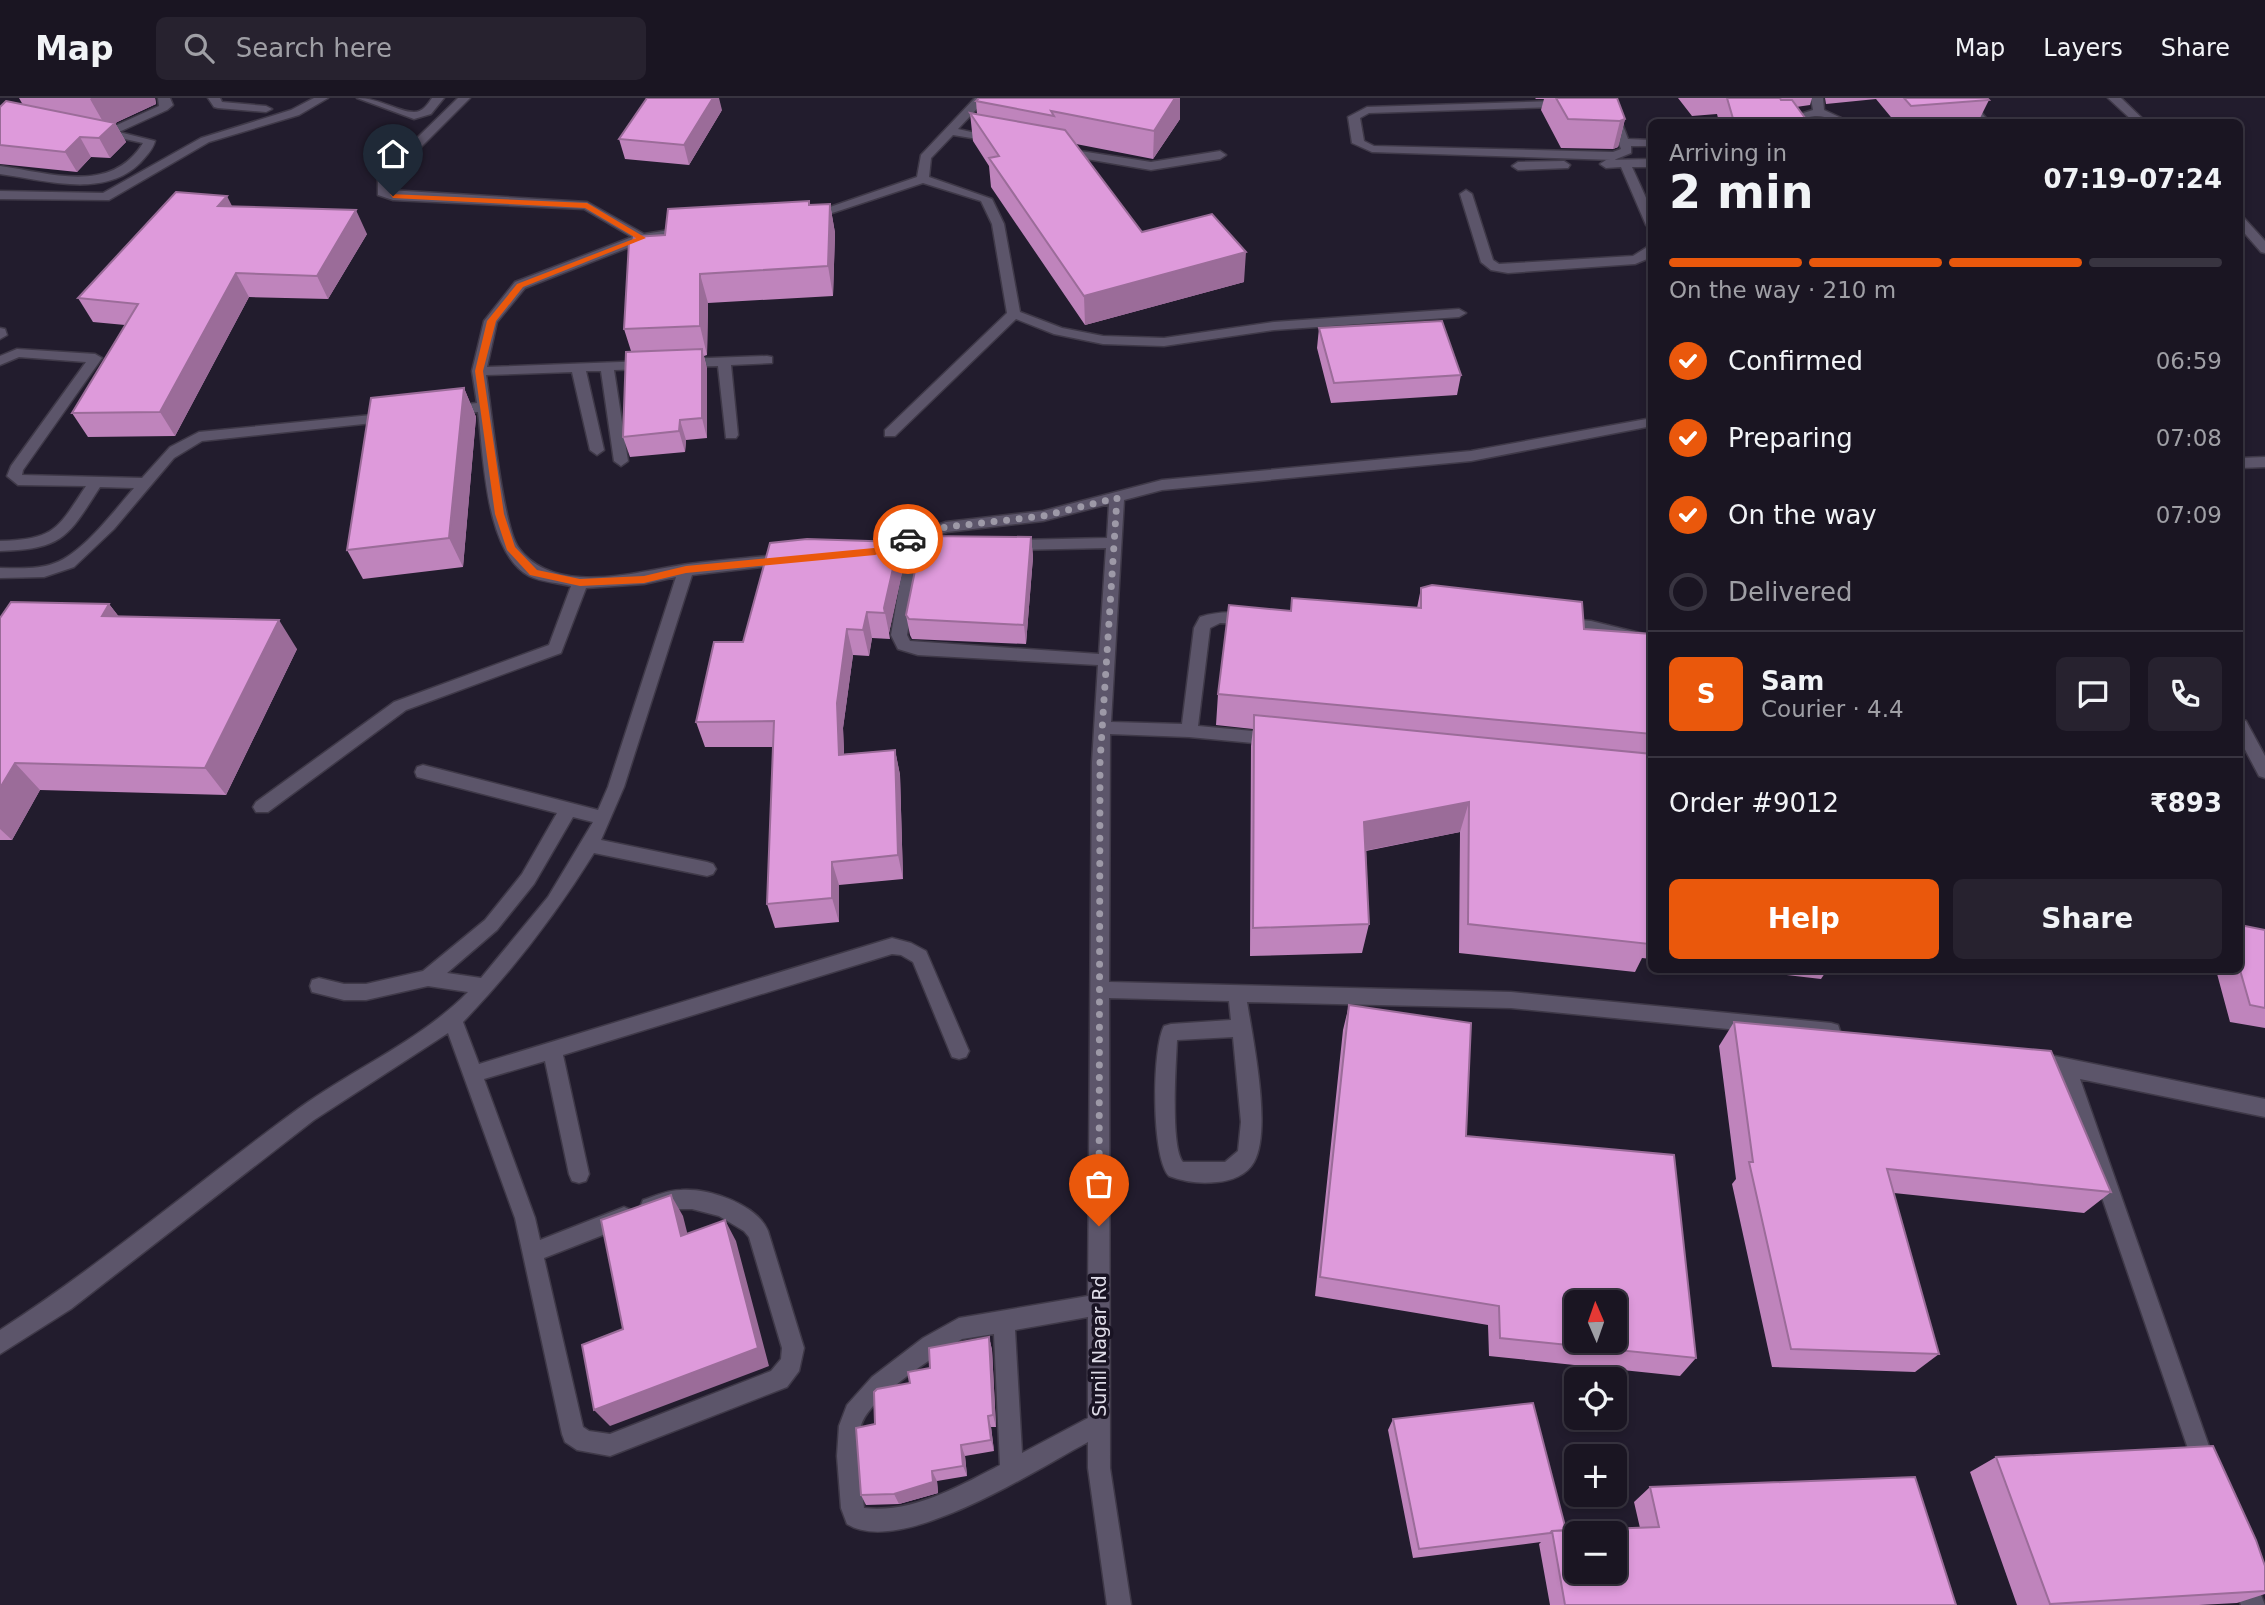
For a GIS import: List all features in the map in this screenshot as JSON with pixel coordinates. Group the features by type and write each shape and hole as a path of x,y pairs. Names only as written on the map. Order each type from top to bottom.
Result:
{"street":[{"path":"108,134 163,108 167,105 164,98"},
{"path":"214,98 218,105 225,108 266,109"},
{"path":"0,195 106,197 208,138 290,114 322,98"},
{"path":"363,98 414,116 427,112 438,98"},
{"path":"464,98 382,179 383,192 393,196 587,206 642,238"},
{"path":"923,179 925,157 981,98"},
{"path":"1817,98 1819,112"},
{"path":"2114,98 2137,119"},
{"path":"1965,99 1982,119"},
{"path":"1555,104 1605,106 1614,112 1625,142 1627,151 1614,156 1371,149 1358,143 1354,117 1367,110 1555,104"},
{"path":"1796,119 1819,112 1836,119"},
{"path":"0,170 92,180 117,176 149,145 149,141 82,129"},
{"path":"952,131 1016,143"},
{"path":"1625,142 1648,143"},
{"path":"1042,148 1151,166 1220,155"},
{"path":"1518,166 1648,163"},
{"path":"1625,164 1648,216"},
{"path":"795,220 923,179 986,199 998,224 1014,314"},
{"path":"1466,194 1487,262 1495,267 1508,269 1635,260 1648,254"},
{"path":"2243,224 2265,249"},
{"path":"697,230 642,238 520,285 491,321 479,371 500,514 510,548 534,572 580,583 644,579 686,570 799,558"},
{"path":"1014,314 1059,331 1103,340 1164,342 1274,326 1459,313"},
{"path":"890,433 1014,314"},
{"path":"0,361 18,353 95,358 16,469 15,476 18,480 146,483"},
{"path":"479,371 767,360"},
{"path":"724,362 731,435"},
{"path":"607,366 621,461"},
{"path":"578,367 597,450"},
{"path":"430,413 484,407"},
{"path":"0,573 38,573 70,563 180,444 199,437 403,416"},
{"path":"865,552 946,527 1043,516 1162,485 1471,456 1648,423"},
{"path":"2243,463 2265,462"},
{"path":"0,546 32,546 62,533 96,482"},
{"name":"Sunil Nagar Rd","path":"1117,498 1100,762 1099,1468 1119,1605"},
{"path":"989,545 1113,542"},
{"path":"951,545 926,545 916,548 913,554 898,635 904,645 918,649 1107,660"},
{"path":"0,1343 63,1302 307,1114 453,1020 485,986 554,902 604,818 686,570"},
{"path":"262,807 400,706 555,649 580,583"},
{"path":"1189,731 1202,628 1206,621 1220,617 1274,621"},
{"path":"1549,622 1591,627 1648,641"},
{"path":"1104,728 1189,731 1298,742"},
{"path":"2243,731 2265,771"},
{"path":"423,772 604,818"},
{"path":"428,978 491,925 528,879 568,810"},
{"path":"589,845 707,869"},
{"path":"473,1074 892,946 905,948 920,957 959,1051"},
{"path":"319,986 344,992 366,992 428,978 485,986"},
{"path":"1100,990 1511,1000 1844,1032"},
{"path":"1237,994 1241,1028 1252,1131 1248,1154 1238,1167 1218,1174 1180,1171 1172,1165 1167,1147 1167,1039 1171,1032 1183,1030 1241,1028"},
{"path":"453,1020 525,1218 573,1434 586,1442 610,1445 779,1379 791,1363 793,1348 758,1231 751,1222 701,1201 680,1199 652,1206 533,1253"},
{"path":"552,1050 579,1174"},
{"path":"2017,1057 2265,1108"},
{"path":"2067,1069 2212,1487"},
{"path":"1099,1305 958,1329 941,1338 873,1391 859,1407 850,1424 852,1508 855,1516 863,1521 911,1515 944,1507 1099,1424"},
{"path":"1004,1321 1012,1471"},
{"path":"2235,1553 2253,1605"}],"building":[{"path":"647,98 713,98 684,145 619,139"},
{"path":"979,98 1175,98 1154,131 1051,111 1054,116 976,101"},
{"path":"1556,98 1617,98 1625,119 1568,119"},
{"path":"1727,98 1792,100 1806,119 1733,119"},
{"path":"1904,98 1987,98 1989,100 1911,106"},
{"path":"6,101 115,123 99,138 80,137 65,152 0,145 0,107"},
{"path":"970,113 1065,130 1142,232 1212,214 1246,252 1084,296 989,158 999,156"},
{"path":"176,192 227,196 218,206 356,210 317,276 236,273 160,412 72,413 138,304 78,298"},
{"path":"809,201 809,205 830,204 828,266 700,274 700,326 624,329 629,242 633,242 634,237 665,235 668,209"},
{"path":"1442,321 1461,375 1334,383 1319,328"},
{"path":"702,349 702,418 680,420 679,431 623,437 626,352"},
{"path":"464,388 449,538 347,550 371,398"},
{"path":"922,536 1031,537 1024,625 909,619 906,615"},
{"path":"807,539 899,542 885,613 867,612 863,630 847,629 837,703 839,755 895,750 898,855 832,862 832,898 767,904 774,721 696,722 714,642 743,642 770,543"},
{"path":"1432,585 1582,602 1584,629 1648,634 1648,734 1218,694 1229,605 1291,611 1292,598 1421,608 1421,588"},
{"path":"11,602 109,604 102,616 279,620 205,768 15,763 0,788 0,618"},
{"path":"1254,715 1648,754 1648,944 1468,924 1469,802 1364,822 1369,924 1253,928"},
{"path":"2243,926 2265,930 2265,1008 2250,1005 2241,973 2243,973"},
{"path":"1349,1005 1471,1023 1466,1136 1674,1155 1696,1358 1628,1351 1628,1290 1564,1290 1564,1345 1500,1338 1499,1306 1320,1277"},
{"path":"1734,1022 2051,1051 2111,1192 1887,1169 1939,1354 1791,1349 1749,1162 1753,1162"},
{"path":"671,1195 681,1236 725,1220 758,1348 594,1410 582,1345 623,1329 601,1220"},
{"path":"989,1337 993,1415 988,1416 991,1440 961,1445 963,1466 932,1471 933,1482 894,1494 861,1495 856,1428 875,1424 874,1392 877,1389 910,1383 908,1372 930,1368 929,1348"},
{"path":"1533,1403 1564,1530 1419,1549 1393,1419"},
{"path":"2213,1446 2256,1540 2265,1566 2265,1591 2050,1604 1996,1457"},
{"path":"1915,1477 1956,1605 1565,1605 1552,1531 1564,1531 1564,1584 1627,1584 1627,1528 1659,1527 1650,1487"}],"way so far":[{"path":"908,539 946,527 1043,516 1117,498 1100,762 1099,1226"}],"route":[{"path":"393,196 587,206 642,238 520,285 491,321 479,371 500,514 510,548 534,572 580,583 644,579 686,570 875,551 908,539"}]}
